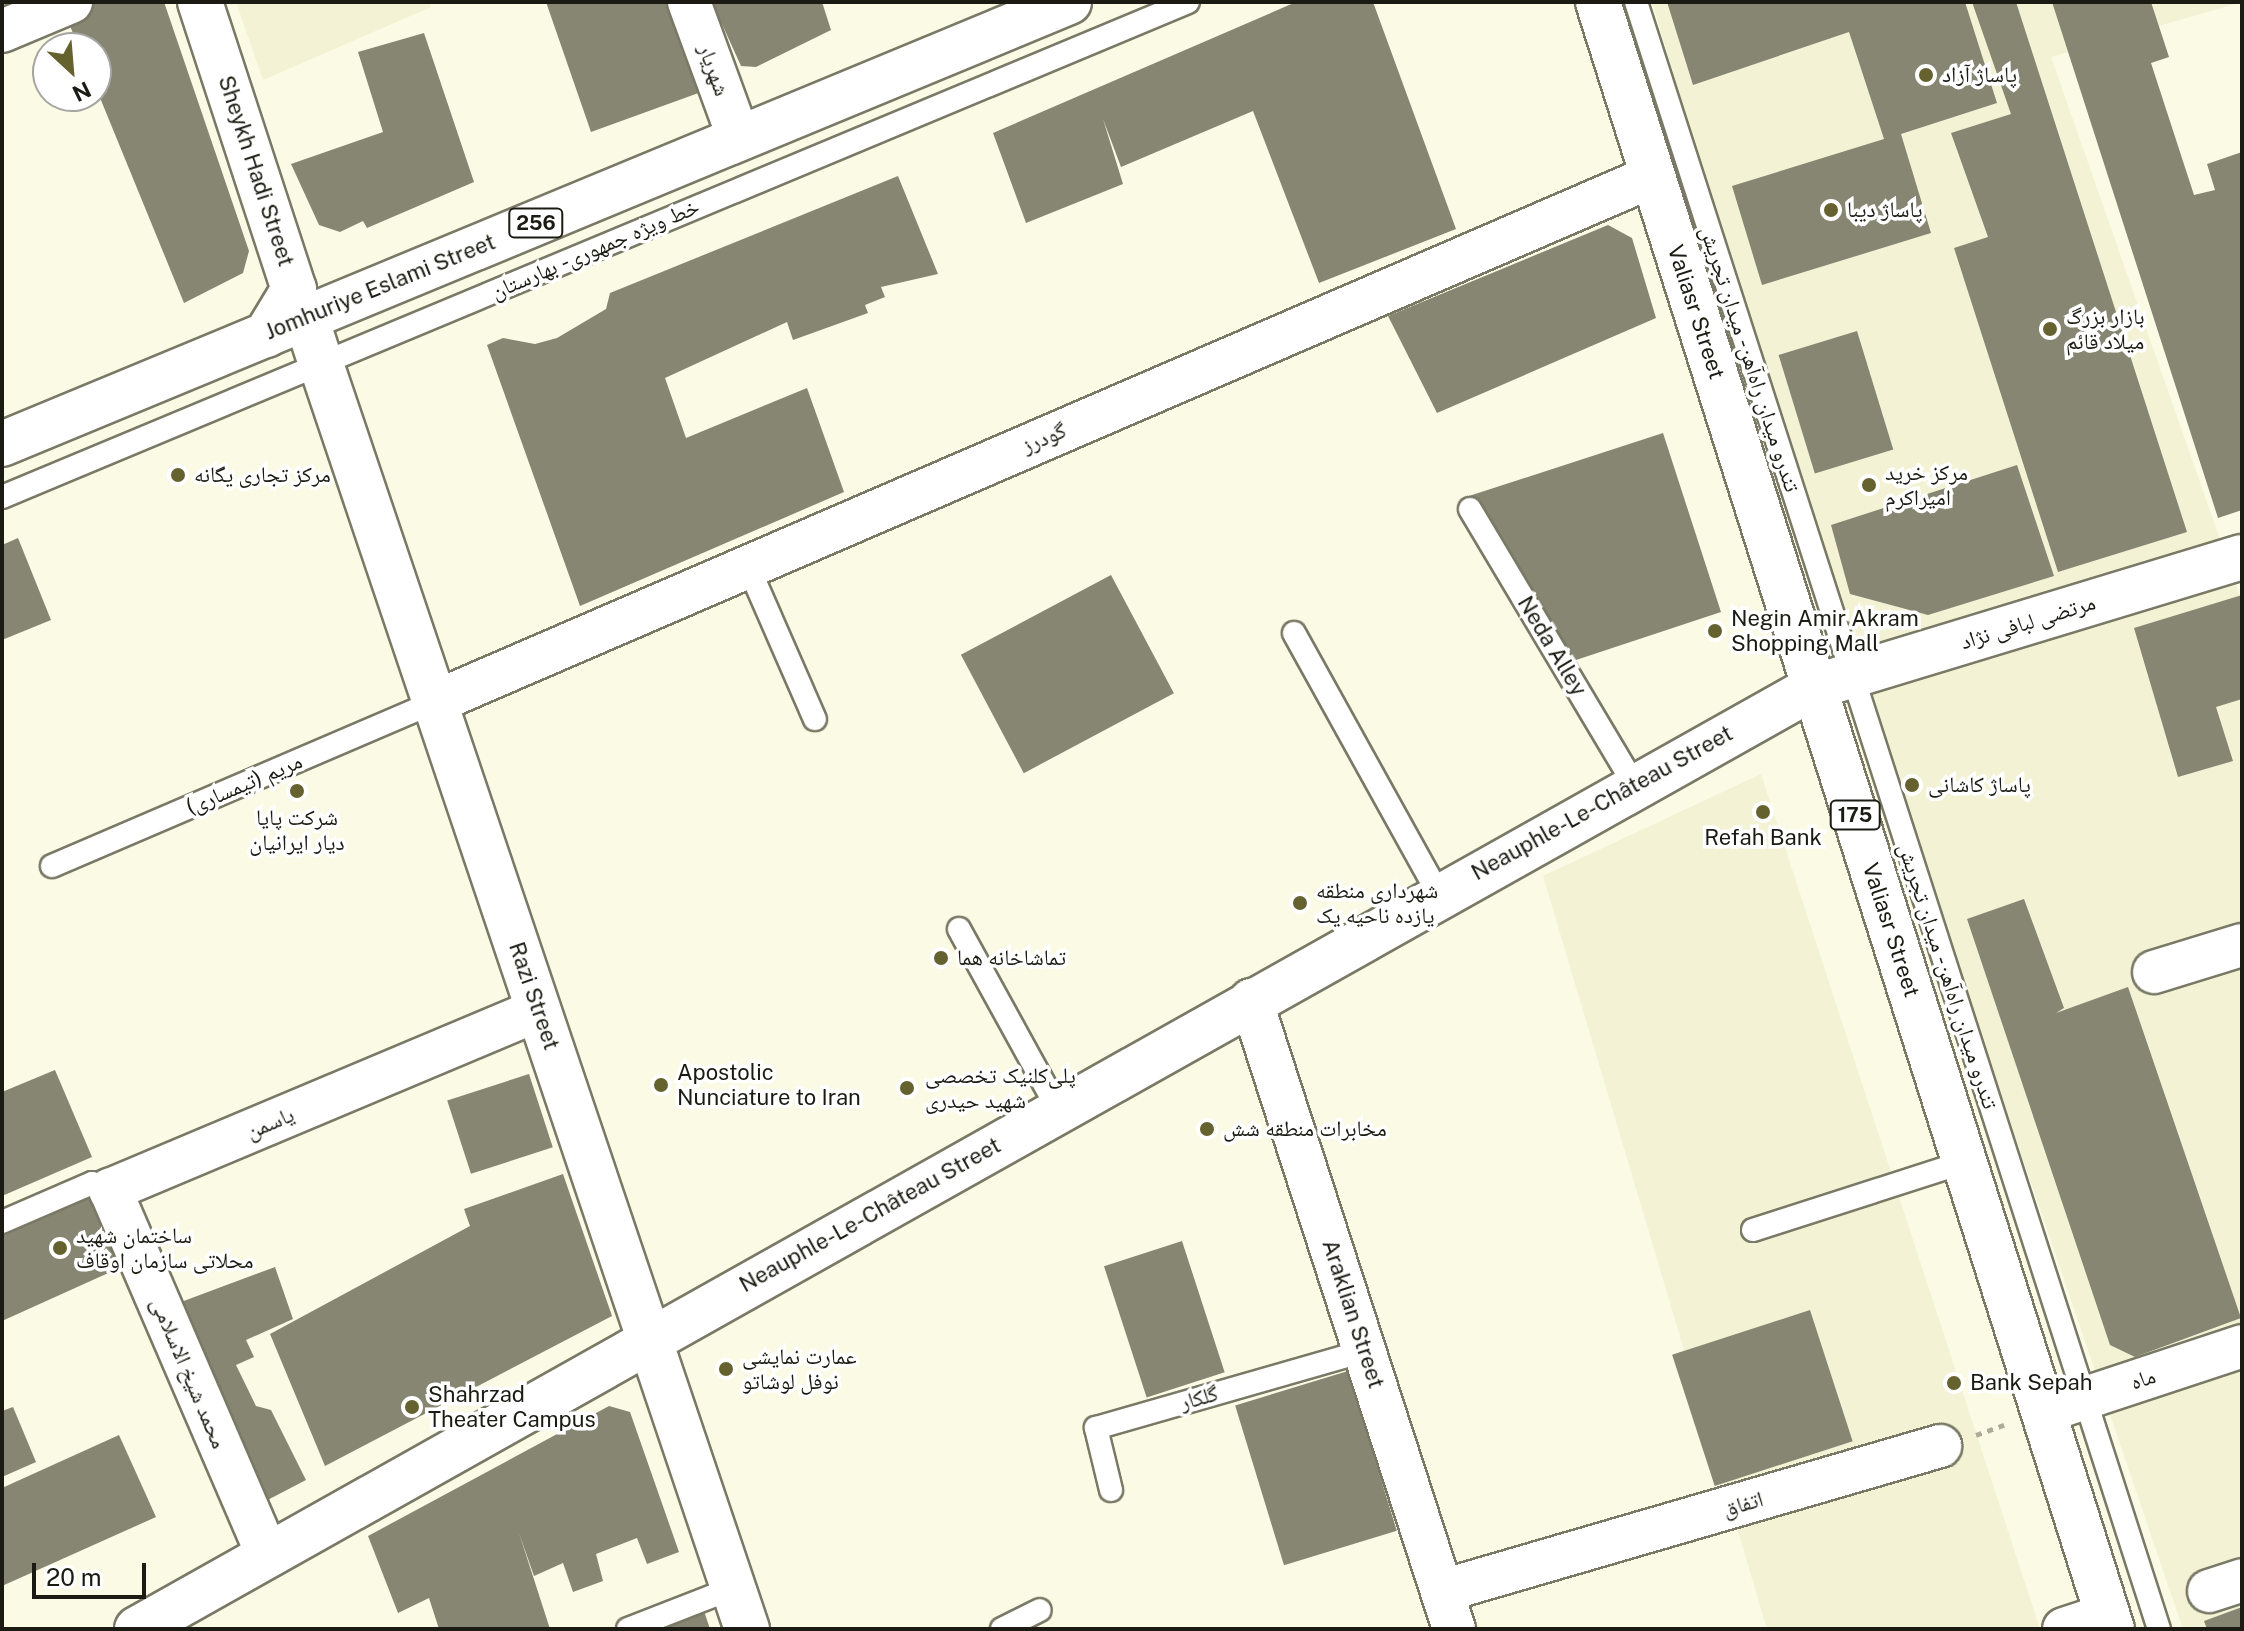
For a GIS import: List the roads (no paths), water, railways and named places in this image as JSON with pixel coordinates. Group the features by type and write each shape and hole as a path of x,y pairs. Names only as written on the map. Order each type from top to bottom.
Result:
{"main road":[{"name":"Sheykh Hadi Street","path":"200,2 294,289 266,335"},
{"name":"Jomhuriye Eslami Street","path":"2,444 1069,2"},
{"name":"Valiasr Street","path":"1598,2 1653,176 1833,682 1965,1162 2109,1622"},
{"name":"Razi Street","path":"306,318 747,1629"},
{"name":"مرتضی لبافی نژاد","path":"1833,682 2242,557"},
{"name":"Neauphle-Le-Château Street","path":"145,1627 1438,893 1634,784 1833,682"}],"street":[{"path":"2,31 71,2"},
{"name":"شهریار","path":"689,2 739,139"},
{"name":"گودرز","path":"435,702 1653,176"},
{"path":"2154,972 2242,945"},
{"name":"Araklian Street","path":"1251,1000 1448,1610"},
{"name":"یاسمن","path":"110,1190 539,1010"},
{"name":"محمد شیخ الاسلامی","path":"110,1190 268,1556"},
{"name":"ماه","path":"2043,1412 2242,1346"},
{"name":"اتفاق","path":"1448,1610 1940,1446"},
{"path":"2064,1629 2109,1622"}],"lane":[{"name":"خط ویژه جمهوری - بهارستان","path":"2,497 1188,2"},
{"name":"تندرو میدان راه‌آهن - میدان تجریش","path":"1636,2 1833,682 2084,1398 2159,1629"},
{"name":"Neda Alley","path":"1470,509 1634,784"},
{"path":"748,566 815,719"},
{"path":"1294,633 1438,893"},
{"name":"مریم (تیمساری)","path":"52,866 435,702"},
{"path":"959,929 1058,1109"},
{"path":"1753,1230 1965,1162"},
{"name":"یاسمن","path":"2,1222 92,1183 110,1190"},
{"name":"گلکار","path":"1111,1490 1096,1428 1365,1351"},
{"path":"628,1629 733,1588"},
{"path":"1002,1629 1040,1610"}],"place":[{"name":"پاساژ آزاد","path":"1926,75"},
{"name":"پاساژ دیبا","path":"1831,210"},
{"name":"بازار بزرگ میلاد قائم","path":"2050,329"},
{"name":"مرکز تجاری یگانه","path":"178,475"},
{"name":"مرکز خرید امیراکرم","path":"1869,485"},
{"name":"Negin Amir Akram Shopping Mall","path":"1715,631"},
{"name":"پاساژ کاشانی","path":"1912,785"},
{"name":"شرکت پایا دیار ایرانیان","path":"297,791"},
{"name":"Refah Bank","path":"1763,812"},
{"name":"شهرداری منطقه یازده ناحیه یک","path":"1300,903"},
{"name":"تماشاخانه هما","path":"941,958"},
{"name":"Apostolic Nunciature to Iran","path":"661,1085"},
{"name":"پلی‌کلنیک تخصصی شهید حیدری","path":"907,1088"},
{"name":"مخابرات منطقه شش","path":"1207,1129"},
{"name":"ساختمان شهید محلاتی سازمان اوقاف","path":"60,1248"},
{"name":"عمارت نمایشی نوفل لوشاتو","path":"726,1369"},
{"name":"Bank Sepah","path":"1954,1383"},
{"name":"Shahrzad Theater Campus","path":"412,1407"}]}
